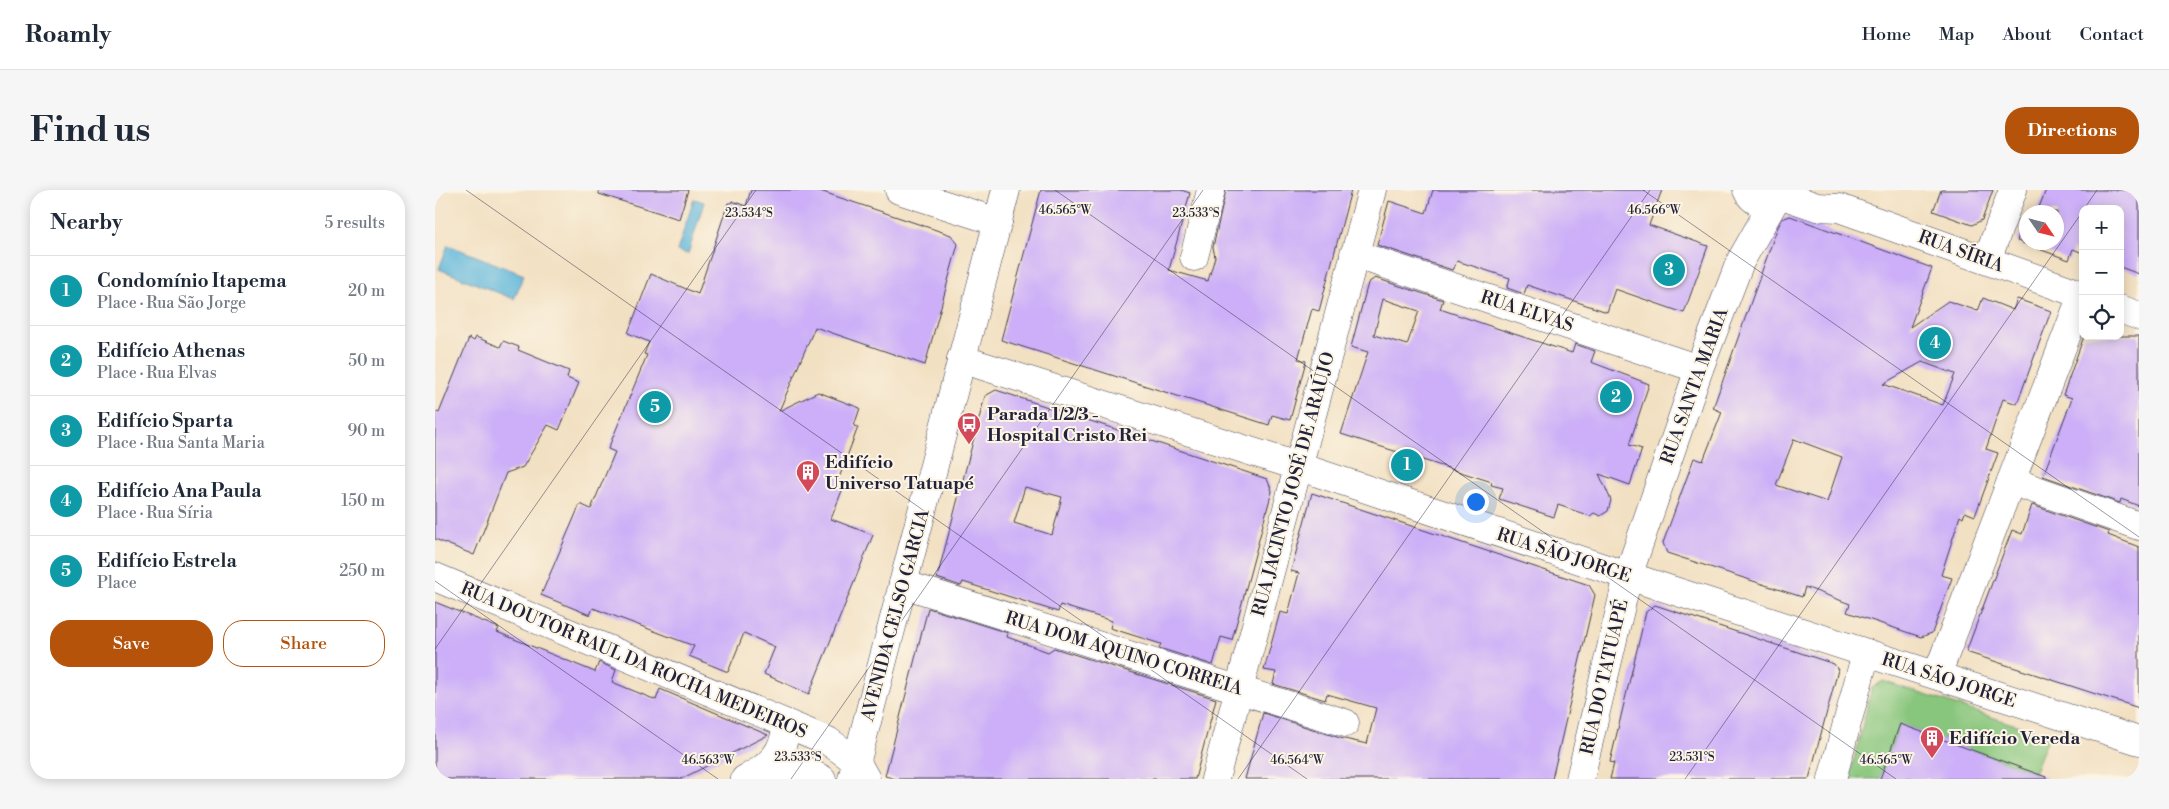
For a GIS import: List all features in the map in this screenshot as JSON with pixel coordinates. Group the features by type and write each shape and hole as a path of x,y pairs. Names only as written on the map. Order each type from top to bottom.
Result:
{"street":[{"path":"899,190 998,222"},
{"name":"AVENIDA CELSO GARCIA","path":"858,773 903,584 1006,190"},
{"path":"1193,257 1211,190"},
{"name":"RUA JACINTO JOSÉ DE ARAÚJO","path":"1215,779 1372,190"},
{"name":"RUA SÍRIA","path":"1747,190 1757,202 1762,204 1780,196 1817,208 1839,208"},
{"name":"RUA SÍRIA","path":"1810,190 1824,196 1839,208 2079,294"},
{"path":"1987,260 2013,190"},
{"name":"RUA SANTA MARIA","path":"1628,576 1699,369 1740,262 1780,196"},
{"name":"RUA ELVAS","path":"1355,254 1699,369"},
{"path":"1937,675 2079,303"},
{"path":"2124,310 2139,316"},
{"name":"RUA SÃO JORGE","path":"961,359 1297,466 1628,576 2139,741"},
{"path":"2011,481 2139,526"},
{"name":"RUA DO TATUAPÉ","path":"1579,779 1628,576"},
{"name":"RUA DOUTOR RAUL DA ROCHA MEDEIROS","path":"435,577 828,741 858,773"},
{"name":"RUA DOM AQUINO CORREIA","path":"903,584 1239,688 1345,723"},
{"path":"1832,779 1866,652"},
{"path":"751,776 775,758 784,742 787,724"},
{"path":"751,776 798,767 822,779"}],"green space":[{"path":"1883,681 2049,736 2034,773 1900,724 1880,779 1849,779 1872,688"}],"water":[{"path":"694,199 704,202 688,254 677,251"},
{"path":"448,245 524,275 514,299 439,269"}],"building":[{"path":"599,190 688,190 679,219 599,194"},
{"path":"751,190 817,190 951,235 958,244 925,365 815,327 779,411 818,392 860,408 854,426 858,427 836,486 843,488 831,519 873,535 809,694 764,674 775,647 744,633 728,672 689,656 694,646 593,608 590,615 541,595 580,504 591,509 615,452 608,449 647,355 644,354 649,342 628,333 651,274 698,294 728,203 732,201 746,206"},
{"path":"1041,190 1181,190 1190,193 1169,270 1208,281 1215,257 1213,247 1226,190 1351,190 1319,311 1312,309 1298,359 1306,361 1290,420 1272,415 1269,425 1001,340"},
{"path":"1433,190 1662,190 1649,225 1708,246 1684,313 1615,289 1607,312 1527,285 1524,294 1507,288 1510,278 1457,261 1452,270 1377,245 1389,201 1426,213"},
{"path":"1941,190 1993,190 1982,220 1972,225 1933,211"},
{"path":"2046,190 2139,190 2139,274 2124,268 2124,205 2079,205 2079,251 2073,249 2069,260 2042,250 2064,250 2064,205 2040,205"},
{"path":"1790,216 1932,268 1910,327 1948,301 1978,311 1983,298 2013,310 2017,299 2051,311 2017,404 2003,399 1986,449 1998,453 1975,516 1965,512 1963,518 1960,516 1941,575 1952,578 1932,633 1921,637 1847,612 1850,604 1805,587 1802,597 1667,553 1663,543 1694,458 1703,461 1722,412 1713,408 1782,219","holes":["1922,362 1955,374 1943,405 1883,384","1794,439 1842,457 1827,502 1776,485"]},
{"path":"1375,278 1443,300 1440,309 1572,353 1575,344 1595,351 1591,362 1649,384 1629,445 1642,449 1630,485 1599,474 1611,500 1608,511 1600,516 1594,513 1590,516 1558,505 1554,517 1499,499 1503,488 1491,485 1492,482 1341,434 1368,352 1351,347 1368,283","holes":["1383,299 1419,311 1407,345 1374,335"]},
{"path":"2124,336 2139,336 2139,506 2121,499 2120,503 2043,476 2072,398 2063,395 2083,340 2124,340"},
{"path":"476,337 500,347 503,341 519,347 518,350 569,371 567,378 579,383 559,430 548,425 523,467 506,473 474,555 435,539 435,411 439,413 469,338 474,341"},
{"path":"996,390 1267,479 1272,491 1232,640 1221,637 1213,665 1159,648 1161,644 1110,628 1112,621 1060,605 1058,612 963,582 961,586 937,578 985,396","holes":["1025,487 1062,497 1052,535 1014,523"]},
{"path":"1312,493 1589,585 1595,595 1552,779 1245,779 1263,713 1340,738 1367,744 1376,708 1327,694 1325,700 1273,684 1276,672 1264,670 1280,612 1288,614 1299,573 1291,571"},
{"path":"2032,505 2109,532 2108,535 2139,547 2139,708 1966,652 2012,530 2022,534"},
{"path":"435,602 499,628 497,632 595,672 599,662 616,670 612,682 656,700 660,689 768,735 681,779 435,779"},
{"path":"1655,605 1834,664 1838,670 1809,779 1610,779 1614,763 1610,762 1646,612"},
{"path":"928,608 1008,633 1007,637 1048,652 1054,648 1216,699 1195,779 896,779 885,776"},
{"path":"1900,724 2046,777 2046,779 1880,779"}],"place":[{"name":"Edifício Sparta","path":"1669,270"},
{"name":"Edifício Ana Paula","path":"1935,343"},
{"name":"Edifício Athenas","path":"1616,397"},
{"name":"Edifício Estrela","path":"655,407"},
{"name":"Parada 1/2/3 - Hospital Cristo Rei","path":"969,445"},
{"name":"Condomínio Itapema","path":"1407,465"},
{"name":"Edifício Universo Tatuapé","path":"808,493"},
{"name":"Edifício Vereda","path":"1932,759"}]}
